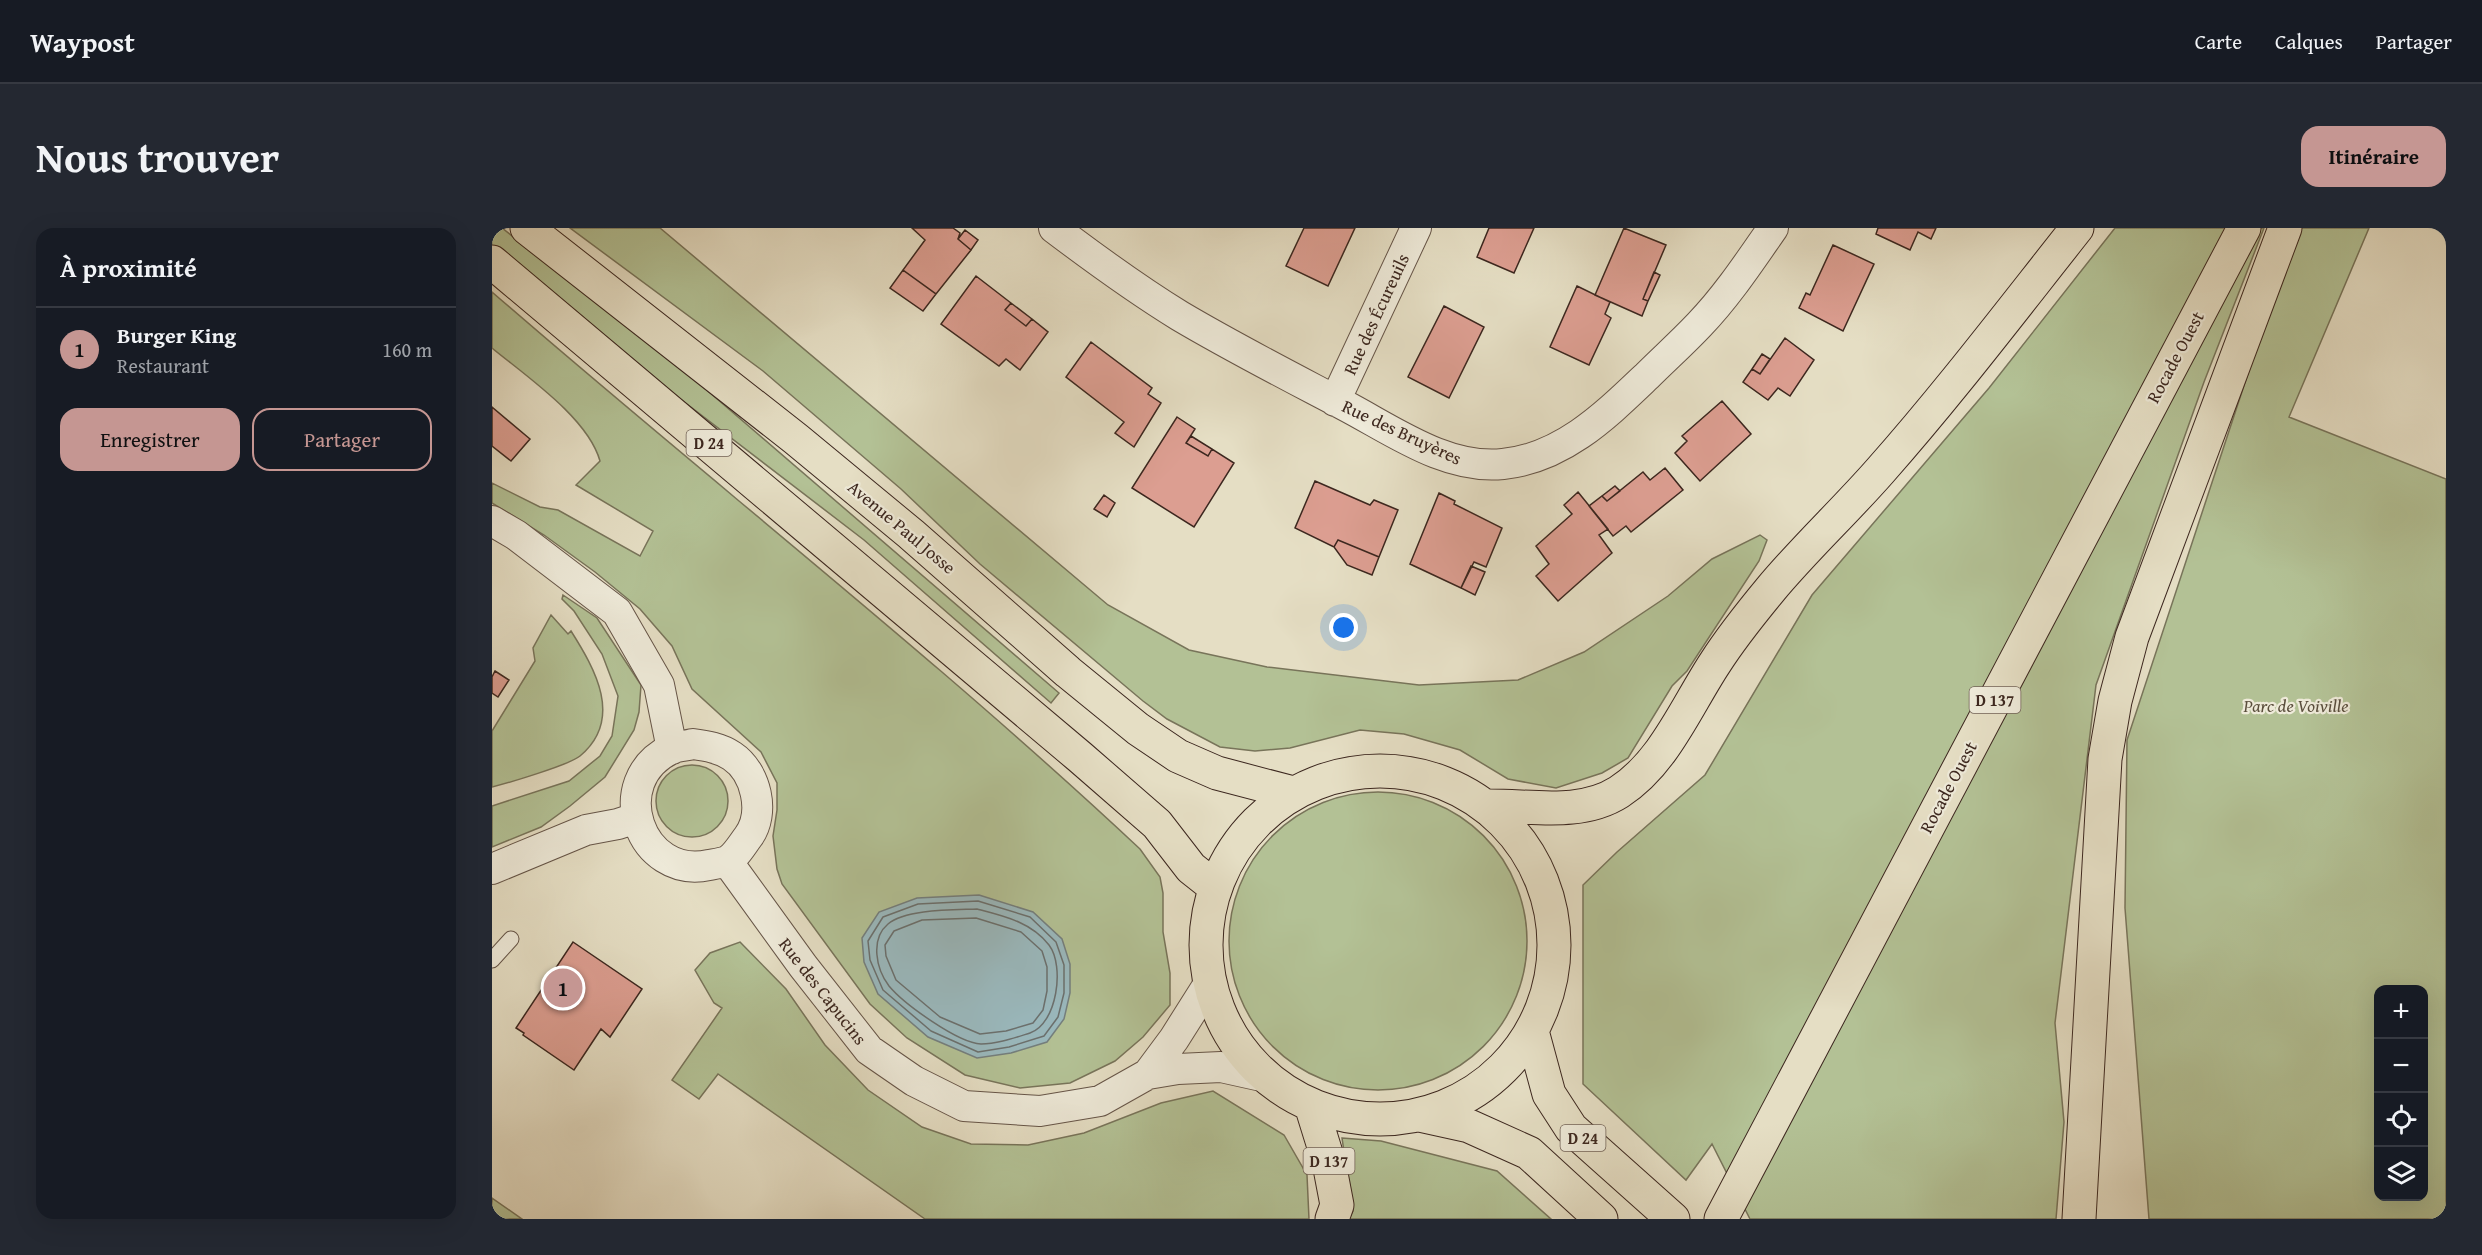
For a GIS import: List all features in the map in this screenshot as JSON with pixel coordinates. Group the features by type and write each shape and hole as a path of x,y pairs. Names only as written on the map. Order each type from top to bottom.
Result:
{"main road":[{"name":"Avenue Paul Josse","path":"526,228 796,439 911,534 1068,672 1138,729 1178,756 1217,773 1293,794"},
{"path":"1486,806 1571,807 1593,803 1617,793 1643,774 1664,746 1716,661 1770,590 1879,472 1936,406 2077,228"},
{"name":"Rocade Ouest","path":"1720,1219 2244,228"},
{"path":"2079,1219 2105,759 2115,701 2132,637 2285,228"},
{"name":"D 24","path":"492,262 1080,756 1157,824 1191,868 1215,887"},
{"path":"1391,771 1441,781 1486,806 1512,831 1532,860 1546,893 1554,928 1554,963 1546,998 1532,1031 1516,1055 1496,1076 1472,1093 1446,1106 1418,1115 1391,1119 1364,1119 1336,1114 1311,1105 1266,1077 1246,1057 1230,1034 1218,1009 1210,982 1206,934 1215,887 1228,859 1245,833 1268,811 1293,794 1340,775 1391,771"},
{"name":"D 24","path":"1532,1031 1549,1094 1571,1128 1673,1219"},
{"name":"D 137","path":"1311,1105 1329,1162 1337,1205 1332,1219"},
{"name":"D 24","path":"1418,1115 1469,1126 1529,1153 1601,1219"}],"street":[{"name":"Rue des Bruyères","path":"1054,228 1180,316 1277,371 1447,458 1473,464 1493,464 1538,456 1570,442 1596,423 1700,324 1742,272 1773,228"},
{"name":"Rue des Écureuils","path":"1335,401 1416,228"},
{"path":"492,521 516,535 617,612 659,685 672,749"},
{"path":"693,744 714,747 733,757 748,772 756,791 757,813 751,833 728,861 702,866 683,865 666,858 651,846 636,818 636,792 643,774 656,759 672,749 693,744"},
{"path":"492,869 586,830 636,818"},
{"name":"Rue des Capucins","path":"728,861 803,966 869,1050 914,1081 964,1106 1040,1111 1100,1101 1148,1074 1178,1069 1221,1067 1266,1077"},
{"name":"Rue des Capucins","path":"1148,1074 1174,1039 1210,982"}],"lane":[{"path":"492,960 511,939"}],"green space":[{"path":"492,228 502,228 680,367 1059,693 1051,703 864,540 580,322 492,247"},
{"path":"570,228 660,228 1108,605 1189,650 1267,667 1419,685 1518,680 1584,652 1668,596 1712,559 1760,535 1767,540 1759,561 1687,671 1672,686 1628,758 1602,773 1556,788 1508,779 1460,750 1404,734 1360,730 1290,748 1255,751 1220,747 1167,719 1143,701 980,564 901,489 763,371"},
{"path":"2115,228 2264,228 2204,382 2096,685 2055,1023 2064,1122 2056,1219 1750,1219 1712,1144 1686,1180 1583,1084 1583,885 1705,775 1812,595 1989,388"},
{"name":"Parc de Voiville","path":"2296,228 2369,228 2289,417 2446,479 2446,1219 2149,1219 2125,908 2127,740"},
{"path":"492,292 900,636 1140,849 1160,877 1163,893 1163,932 1170,973 1170,1005 1143,1037 1115,1061 1070,1083 1020,1088 965,1075 907,1038 870,1004 782,884 777,869 773,836 777,810 777,783 761,752 692,689 672,646 640,609 595,572 544,535 492,503 492,483 540,507 558,510 640,556 653,531 576,485 600,461 583,429 570,414 492,348"},
{"path":"563,595 597,618 641,685 639,712 634,730 605,777 570,806 541,827 492,847 492,806 569,781 600,756 612,736 618,696 602,654 574,611 562,599"},
{"path":"551,615 568,634 571,631 589,661 601,694 603,710 601,726 593,742 574,760 492,787 492,731 535,661 533,648"},
{"path":"692,765 712,771 722,781 728,801 722,821 712,831 692,837 672,831 662,821 656,801 662,781 672,771"},
{"path":"1378,792 1407,795 1435,803 1461,817 1493,846 1516,884 1524,912 1527,941 1524,970 1516,998 1502,1024 1473,1056 1435,1079 1407,1087 1378,1090 1349,1087 1321,1079 1295,1065 1263,1036 1240,998 1232,970 1229,941 1232,912 1240,884 1254,858 1283,826 1321,803 1349,795"},
{"path":"740,942 786,989 825,1045 868,1090 922,1127 971,1144 1028,1145 1084,1133 1161,1103 1213,1091 1284,1135 1307,1175 1309,1219 925,1219 718,1074 699,1099 672,1080 722,1008 714,1003 695,970 710,953"},
{"path":"1342,1138 1381,1141 1497,1171 1551,1219 1349,1219 1353,1211"},
{"path":"492,1198 522,1219 492,1219"}],"water":[{"path":"979,895 1033,912 1062,939 1070,964 1070,993 1064,1019 1047,1042 1011,1053 977,1058 928,1037 878,994 864,962 862,938 879,912 917,898"}],"building":[{"path":"912,228 953,228 960,233 958,239 971,250 936,294 903,270 925,240"},
{"path":"1304,228 1355,228 1328,286 1286,266"},
{"path":"1489,228 1534,228 1514,273 1477,257"},
{"path":"1624,228 1666,245 1643,299 1648,301 1642,316 1595,295"},
{"path":"1878,228 1936,228 1931,239 1918,232 1910,250 1876,234"},
{"path":"965,230 978,240 971,250 958,239"},
{"path":"1833,245 1874,264 1843,331 1799,308 1806,293 1810,295"},
{"path":"903,270 936,294 923,311 890,288"},
{"path":"1654,272 1660,275 1648,301 1643,299"},
{"path":"976,276 1011,303 1005,310 1026,326 1032,319 1048,332 1020,370 1006,359 999,366 941,324"},
{"path":"1577,286 1610,302 1605,314 1611,318 1589,365 1550,347"},
{"path":"1011,303 1032,319 1026,326 1005,310"},
{"path":"1444,306 1484,327 1449,398 1408,377"},
{"path":"1785,338 1814,360 1790,396 1778,388 1768,400 1743,382 1752,369 1760,374"},
{"path":"1091,342 1152,388 1148,394 1161,403 1134,447 1115,433 1124,422 1066,377"},
{"path":"1762,354 1770,359 1760,374 1752,369"},
{"path":"1722,401 1751,434 1700,481 1675,453 1687,441 1682,436"},
{"path":"492,407 530,439 511,461 492,446"},
{"path":"1177,417 1195,429 1186,443 1208,456 1212,449 1234,463 1194,527 1132,488"},
{"path":"1191,436 1212,449 1208,456 1186,443"},
{"path":"1665,468 1683,490 1631,532 1626,526 1613,536 1589,506 1602,496 1607,501 1643,472 1650,480"},
{"path":"1315,481 1370,505 1374,500 1398,510 1379,557 1338,540 1334,547 1295,528"},
{"path":"1615,486 1620,491 1607,501 1602,496"},
{"path":"1578,492 1608,529 1599,535 1612,553 1558,601 1536,576 1549,564 1536,546 1572,514 1564,505"},
{"path":"1439,493 1455,501 1454,504 1502,528 1486,567 1474,562 1461,588 1410,564"},
{"path":"1104,495 1115,503 1107,517 1094,509"},
{"path":"1338,540 1379,557 1372,575 1347,565 1334,547"},
{"path":"1471,566 1485,572 1475,595 1461,588"},
{"path":"495,671 509,680 498,697 492,693 492,677"},
{"path":"573,942 642,989 610,1037 601,1029 574,1070 516,1028"}],"place":[{"name":"Burger King","path":"563,988"}]}
